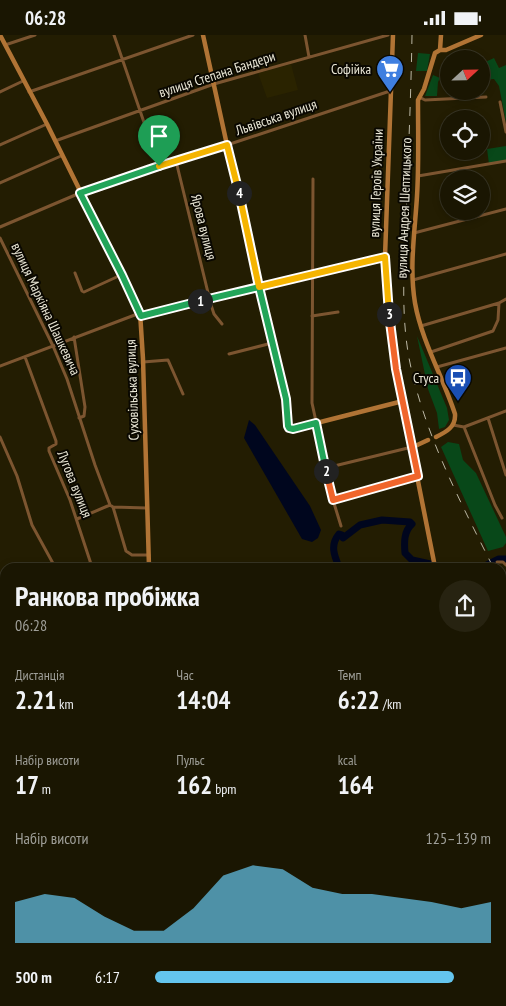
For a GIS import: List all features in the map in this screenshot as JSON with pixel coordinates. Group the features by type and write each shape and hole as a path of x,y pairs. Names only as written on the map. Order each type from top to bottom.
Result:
{"street":[{"name":"Суховільська вулиця","path":"0,35 47,124 141,314 149,563"},
{"path":"5,45 35,35"},
{"path":"114,35 159,166"},
{"path":"29,92 193,35"},
{"path":"203,35 286,399 289,428 293,429 403,401"},
{"path":"305,35 309,57"},
{"name":"вулиця Степана Бандери","path":"55,141 214,84 388,35"},
{"name":"вулиця Героїв України","path":"393,35 385,257 396,369 413,447 434,563"},
{"path":"440,50 441,35"},
{"path":"446,50 481,35"},
{"name":"вулиця Андрея Шептицького","path":"440,50 435,53 424,89 419,97 418,176 412,280 421,326 430,353 456,414 453,425"},
{"path":"0,92 23,81"},
{"name":"Львівська вулиця","path":"0,227 80,193 390,91"},
{"path":"419,97 425,100 440,99"},
{"path":"500,102 506,132"},
{"path":"0,145 47,124"},
{"path":"0,183 62,156"},
{"name":"Ярова вулиця","path":"176,161 209,299 214,314 222,324"},
{"path":"418,176 506,161"},
{"path":"313,179 312,403 333,500 341,526"},
{"path":"414,233 506,209"},
{"name":"вулиця Маркіяна Шашкевича","path":"0,238 54,346 112,506 126,551 132,555 149,555"},
{"path":"412,280 506,254"},
{"path":"0,366 74,337 141,314 385,257"},
{"path":"75,273 84,292 122,275"},
{"path":"421,326 506,299"},
{"path":"430,353 493,331 498,320 498,303"},
{"path":"312,316 338,312"},
{"name":"вулиця Маркіяна Шашкевича","path":"74,337 85,407 84,416 79,418"},
{"path":"229,354 272,343"},
{"path":"437,367 506,348"},
{"name":"Лугова вулиця","path":"25,357 56,441 56,444 49,448 49,451 77,519 91,563"},
{"path":"143,362 168,360 183,394"},
{"path":"436,437 448,431 453,425 464,427 506,411"},
{"path":"488,418 506,475"},
{"path":"464,427 502,518"},
{"path":"0,437 17,476 32,525 52,563"},
{"path":"326,469 413,447 428,440"},
{"path":"333,500 418,476"},
{"path":"77,519 112,506 146,507"},
{"path":"497,562 504,563"}],"shaded area":[{"path":"291,64 298,90 267,98 258,73"}],"green space":[{"path":"418,53 430,54 427,71 416,71"},
{"path":"494,58 499,68 506,65 506,122 499,86 494,79 490,79 490,60"},
{"path":"433,75 440,78 437,96 425,96"},
{"path":"506,146 506,161 489,164 490,149"},
{"path":"417,336 447,408 449,420 445,427 439,429 437,413 428,389"},
{"path":"448,442 459,444 463,460 476,473 506,537 506,543 503,547 488,551 441,447"}],"water":[{"path":"249,420 255,425 310,506 321,530 318,538 312,542 302,539 244,438"}],"waterway":[{"path":"337,563 334,554 334,542 339,534 343,538 360,525 382,520 410,522 412,524 407,530 405,537 405,553 412,560 426,563"},
{"path":"491,563 499,559 506,559"}],"railway":[{"path":"412,35 404,277 404,316 408,353 419,398 436,448 491,563"}],"place":[{"name":"Софійка","path":"390,93"},
{"name":"Стуса","path":"458,402"}],"route":[{"path":"159,166 80,193 141,316 259,287 286,399 288,426 293,429 316,423 333,500 418,476 396,369 385,257 259,287 227,145 159,166"}]}
